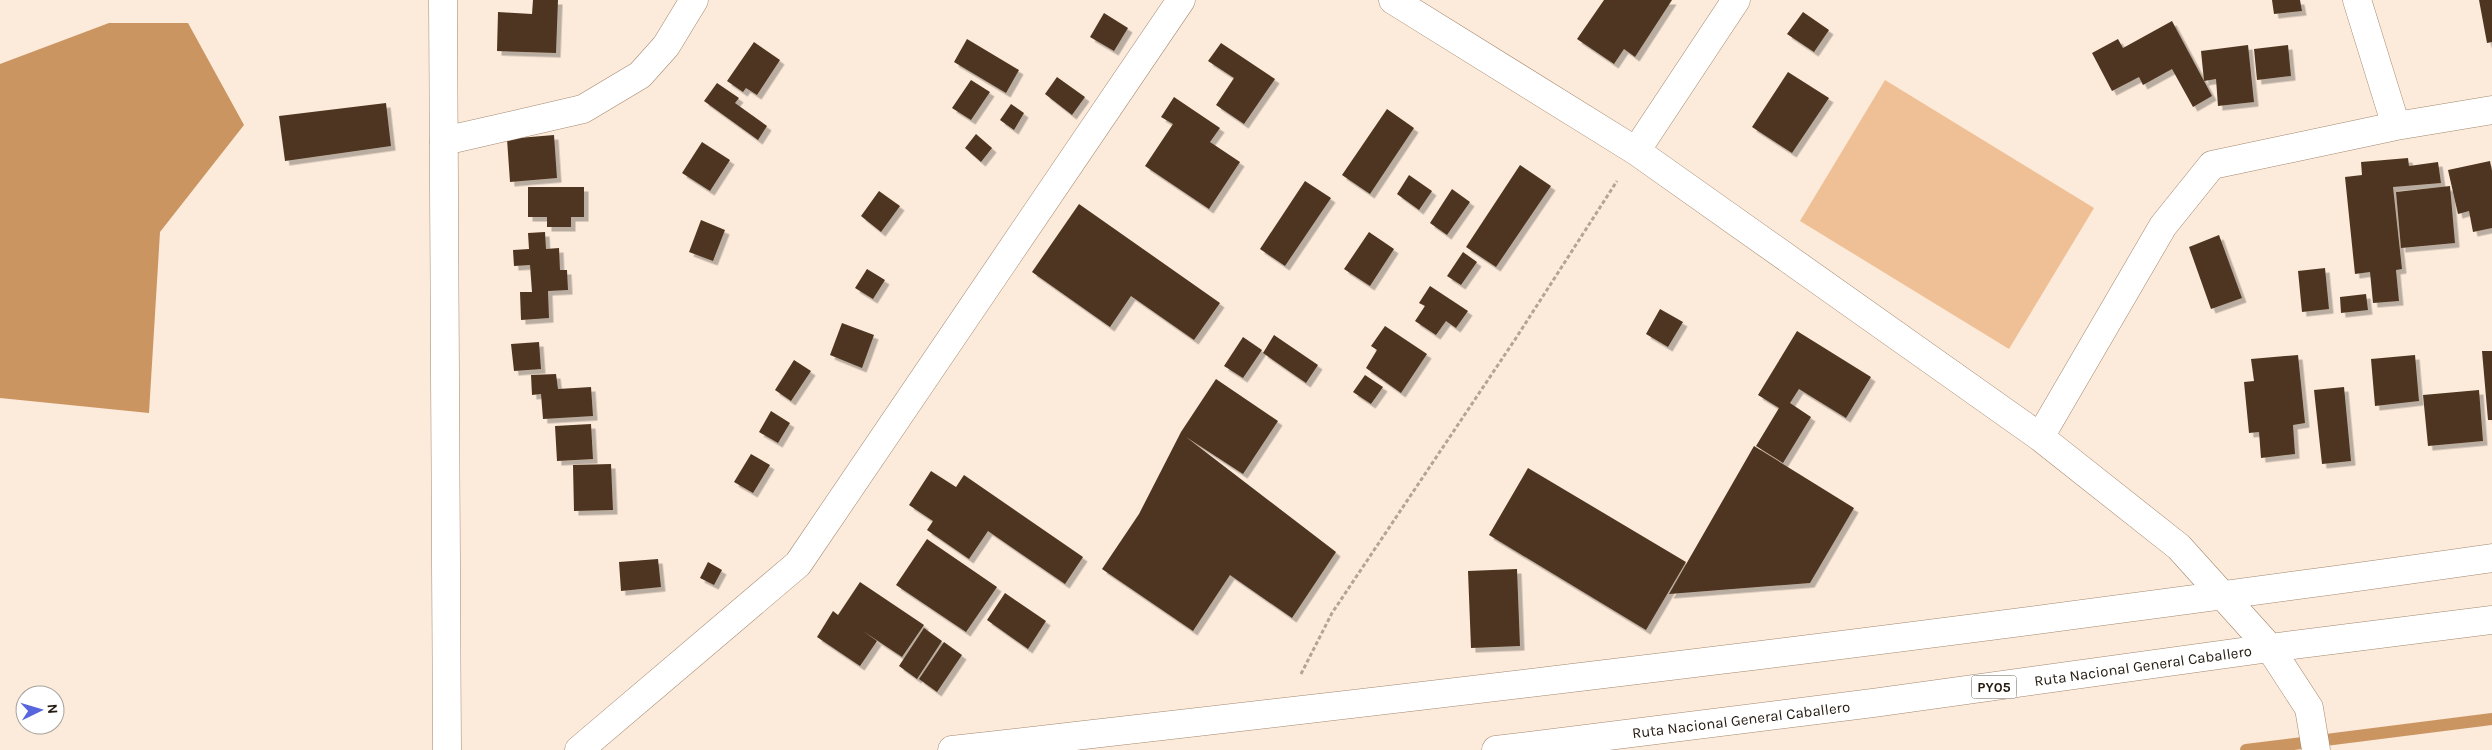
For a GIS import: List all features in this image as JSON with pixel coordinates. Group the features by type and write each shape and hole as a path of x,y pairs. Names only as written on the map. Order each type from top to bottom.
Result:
{"main road":[{"path":"443,0 447,750"},
{"path":"444,141 583,109 640,75 666,46 694,0"},
{"path":"579,750 798,564 1181,0"},
{"path":"1393,0 1636,151 2040,437 2179,547 2270,648 2309,708 2316,750"},
{"path":"1636,151 1736,0"},
{"path":"2357,0 2396,126"},
{"path":"2040,437 2163,226 2212,166 2396,126 2492,110"},
{"path":"952,750 1282,713 2224,596 2492,558"},
{"name":"Ruta Nacional General Caballero","path":"1496,750 1873,703 2270,648 2492,620"}],"path":[{"path":"1282,713 1332,613 1516,338 1636,151"}],"shaded area":[{"path":"109,23 188,23 244,125 160,232 149,413 0,398 0,64"},
{"path":"1885,80 2094,208 2009,349 1800,221"}],"building":[{"path":"533,0 558,0 556,53 497,51 498,12 532,14"},
{"path":"1604,0 1672,0 1635,57 1624,49 1614,64 1577,39"},
{"path":"2272,0 2300,0 2302,11 2274,14"},
{"path":"2479,0 2492,0 2492,42 2487,43"},
{"path":"1803,12 1829,30 1814,52 1787,34"},
{"path":"1104,13 1128,28 1114,51 1090,37"},
{"path":"2172,21 2212,96 2193,107 2172,69 2143,85 2139,77 2112,91 2092,53 2118,39 2123,48"},
{"path":"967,39 1019,70 1006,93 954,62"},
{"path":"754,42 780,60 757,95 746,88 743,92 727,81"},
{"path":"1221,43 1275,79 1244,124 1216,105 1234,78 1208,61"},
{"path":"2248,45 2254,102 2218,106 2216,79 2204,81 2201,51"},
{"path":"2288,45 2291,76 2257,80 2254,49"},
{"path":"1788,72 1829,98 1792,153 1752,127"},
{"path":"1057,77 1085,97 1072,115 1045,94"},
{"path":"971,80 990,92 971,120 952,108"},
{"path":"717,83 739,98 735,103 767,126 758,140 704,101"},
{"path":"1174,97 1220,128 1210,142 1240,162 1209,209 1145,166 1173,124 1161,117"},
{"path":"386,103 391,146 285,161 279,116"},
{"path":"1011,104 1024,113 1014,130 1000,120"},
{"path":"1387,109 1414,128 1370,194 1342,175"},
{"path":"976,134 992,148 981,162 965,148"},
{"path":"554,135 557,178 510,182 507,139"},
{"path":"702,142 730,160 710,191 682,173"},
{"path":"2408,158 2409,166 2438,162 2441,183 2393,187 2402,269 2396,270 2399,301 2373,303 2370,272 2355,274 2345,177 2362,175 2361,162"},
{"path":"2490,161 2492,171 2492,228 2473,232 2469,211 2458,214 2448,170"},
{"path":"1520,165 1551,186 1496,267 1466,247"},
{"path":"1409,175 1432,191 1419,210 1397,194"},
{"path":"1305,181 1331,198 1285,266 1260,249"},
{"path":"2450,186 2455,243 2401,248 2396,192"},
{"path":"528,187 584,187 584,217 571,217 571,227 547,227 547,217 528,217"},
{"path":"1452,189 1470,202 1447,235 1430,223"},
{"path":"879,191 900,206 881,232 861,216"},
{"path":"1079,204 1220,303 1194,340 1131,296 1110,327 1032,272"},
{"path":"701,220 725,230 713,261 689,252"},
{"path":"545,232 546,249 559,248 560,270 567,270 568,290 548,291 549,318 521,320 520,292 532,292 530,265 514,266 513,250 529,249 528,233"},
{"path":"1369,232 1394,249 1370,286 1344,269"},
{"path":"2219,235 2242,298 2211,309 2189,247"},
{"path":"1463,252 1477,262 1461,285 1447,276"},
{"path":"2325,268 2329,309 2302,312 2298,271"},
{"path":"867,269 885,280 873,299 855,288"},
{"path":"1430,286 1468,311 1456,328 1446,321 1436,335 1415,321 1425,306 1419,303"},
{"path":"2366,294 2368,310 2341,313 2340,297"},
{"path":"1660,309 1683,322 1668,347 1646,334"},
{"path":"842,323 874,335 862,368 830,355"},
{"path":"1385,326 1427,354 1401,393 1366,368 1377,350 1371,346"},
{"path":"1797,331 1871,377 1846,418 1799,389 1790,403 1811,417 1783,463 1756,446 1779,408 1758,395"},
{"path":"1274,335 1318,365 1306,383 1263,353"},
{"path":"1243,337 1262,350 1243,378 1224,366"},
{"path":"539,342 541,369 514,371 511,344"},
{"path":"2482,351 2492,351 2492,420 2488,420"},
{"path":"2298,355 2305,423 2293,425 2295,454 2261,458 2259,432 2249,433 2244,382 2254,381 2251,359"},
{"path":"2415,355 2419,401 2375,406 2371,359"},
{"path":"794,360 811,371 791,401 775,390"},
{"path":"556,374 558,389 591,387 593,416 543,419 541,394 532,395 531,375"},
{"path":"1365,375 1383,387 1371,404 1353,392"},
{"path":"1216,379 1278,421 1243,474 1186,437 1336,552 1292,618 1230,575 1193,631 1102,569 1139,514 1181,432"},
{"path":"2344,387 2351,461 2322,464 2314,390"},
{"path":"2479,390 2483,441 2428,446 2423,395"},
{"path":"771,411 790,423 778,443 759,432"},
{"path":"591,424 593,459 557,461 555,426"},
{"path":"1754,446 1854,508 1810,583 1669,594"},
{"path":"751,454 770,465 753,493 734,482"},
{"path":"611,464 613,510 574,511 573,465"},
{"path":"1528,468 1686,562 1646,630 1489,535"},
{"path":"931,471 956,487 964,475 1083,557 1065,584 988,531 969,559 927,530 933,521 909,505"},
{"path":"927,539 997,587 966,632 896,585"},
{"path":"658,559 661,587 621,591 619,562"},
{"path":"708,562 722,570 714,585 700,578"},
{"path":"1517,569 1520,646 1471,648 1468,571"},
{"path":"860,582 924,625 902,657 863,631 877,641 860,666 817,637 833,611 838,615"},
{"path":"1005,593 1046,621 1028,649 987,620"},
{"path":"924,628 942,641 917,679 899,666"},
{"path":"944,642 962,655 937,692 919,679"}],"waterway":[{"path":"2246,750 2492,719"}]}
